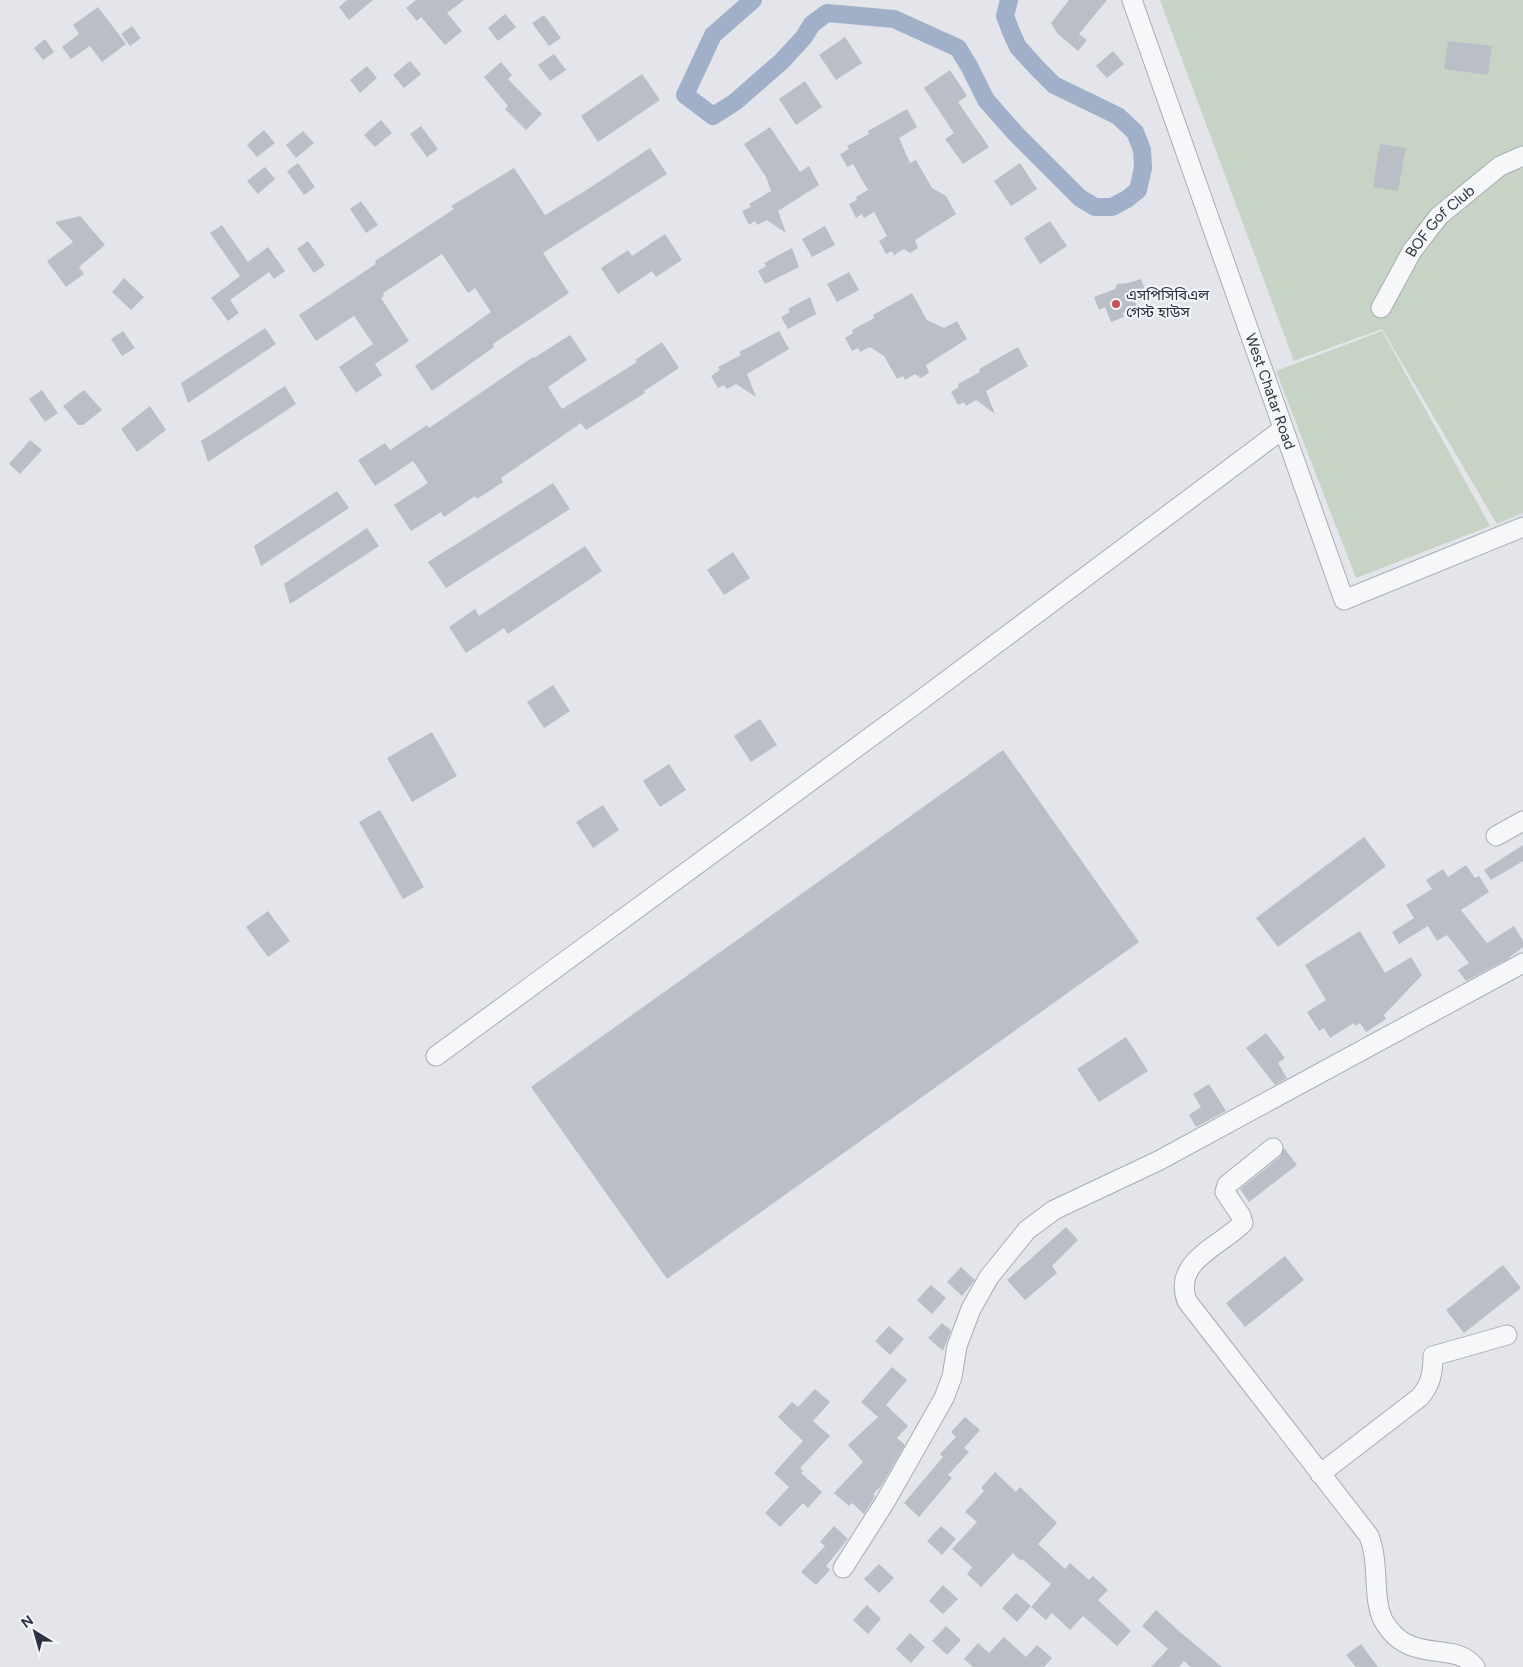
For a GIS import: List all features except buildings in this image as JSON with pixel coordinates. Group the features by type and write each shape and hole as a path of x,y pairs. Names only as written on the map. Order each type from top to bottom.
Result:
{"street":[{"name":"West Chatar Road","path":"1132,0 1344,600 1523,528"},
{"name":"BOF Gof Club","path":"1381,308 1412,250 1439,216 1500,166 1523,156"},
{"path":"436,1056 921,700 1283,429"},
{"path":"1496,836 1523,821"},
{"path":"842,1568 885,1502 944,1398 952,1377 957,1346 972,1309 989,1277 1028,1230 1054,1210 1158,1161 1523,963"},
{"path":"1272,1148 1227,1185 1224,1192 1241,1216 1243,1222 1192,1264 1183,1283 1184,1292 1193,1310 1369,1536 1377,1565 1379,1604 1382,1618 1390,1631 1402,1644 1416,1650 1458,1657 1470,1661 1475,1667"},
{"path":"1320,1474 1428,1389 1432,1378 1433,1356 1507,1335"}],"green space":[{"path":"1160,0 1523,0 1523,513 1497,524 1382,329 1294,361"},
{"path":"1382,331 1490,526 1356,578 1276,371"}],"waterway":[{"path":"753,0 713,35 685,95 713,116 735,102 782,61 804,37 812,24 827,13 894,19 958,48 986,100 1016,134 1080,198 1095,207 1112,207 1127,199 1138,190 1143,168 1142,150 1135,132 1118,116 1054,85 1037,68 1018,47 1012,34 1005,16 1009,0"}],"place":[{"name":"এসপিসিবিএল গেস্ট হাউস","path":"1116,304"}]}
